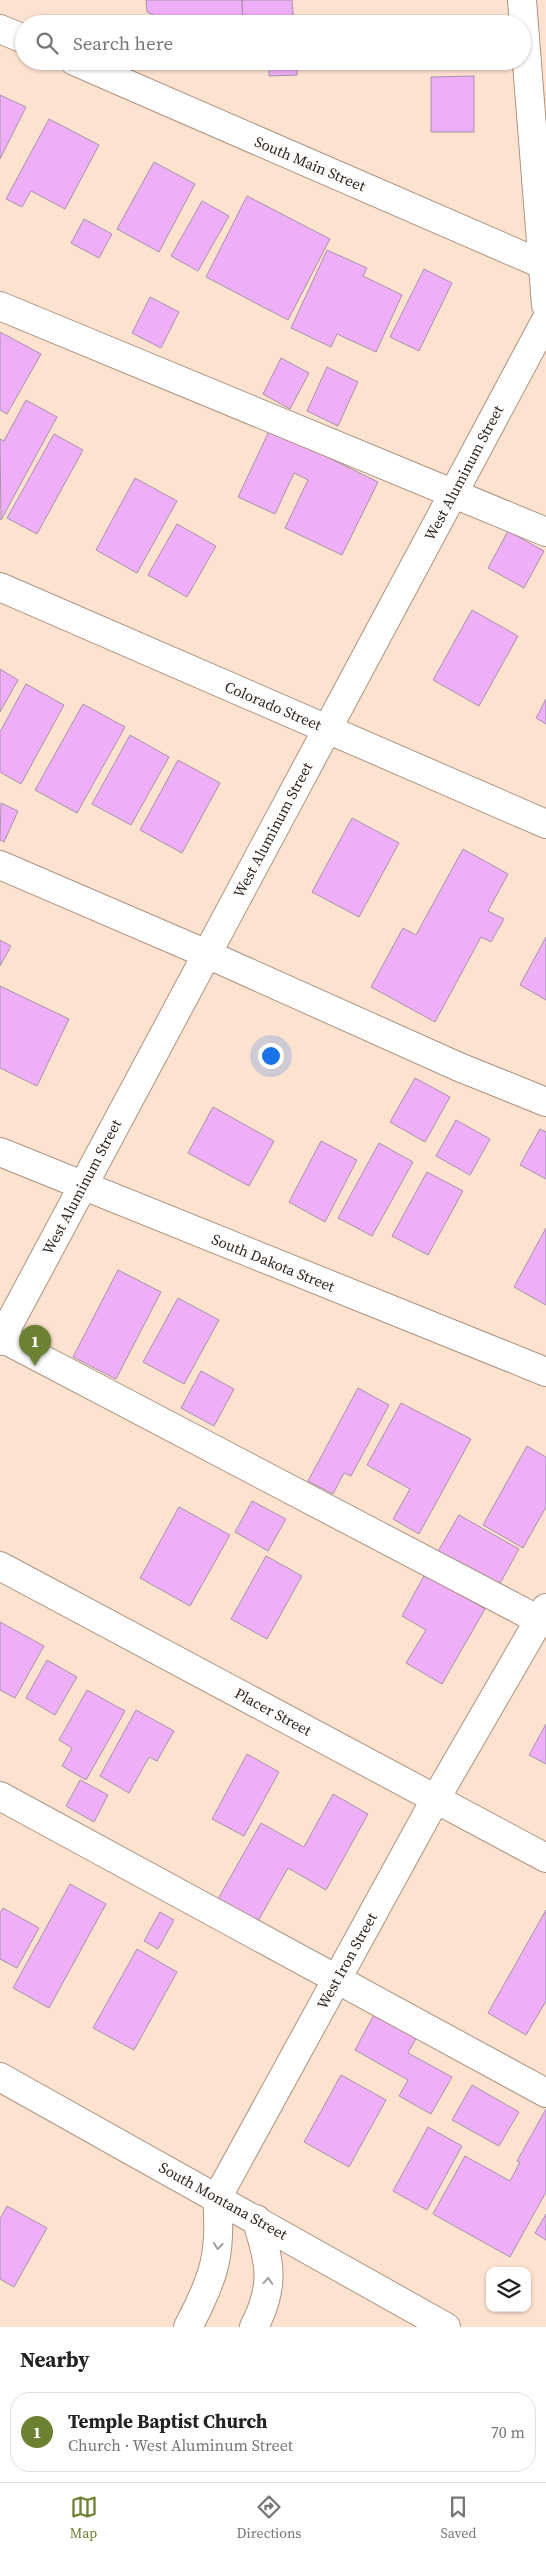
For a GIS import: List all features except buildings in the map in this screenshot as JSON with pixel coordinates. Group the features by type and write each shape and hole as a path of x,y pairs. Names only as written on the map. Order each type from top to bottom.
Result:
{"street":[{"path":"522,0 523,15"},
{"path":"0,29 15,35"},
{"name":"South Main Street","path":"95,70 545,266"},
{"path":"528,70 545,266 546,305"},
{"path":"0,306 452,495 546,532"},
{"name":"West Aluminum Street","path":"1,1340 546,320"},
{"name":"Colorado Street","path":"0,587 546,824"},
{"path":"0,865 207,954 459,1067 546,1102"},
{"name":"South Dakota Street","path":"0,1152 82,1187 546,1372"},
{"path":"1,1340 542,1614"},
{"name":"Placer Street","path":"0,1566 546,1858"},
{"name":"West Iron Street","path":"217,2198 435,1800 542,1614"},
{"path":"0,1796 546,2093"},
{"name":"South Montana Street","path":"0,2077 446,2327"},
{"path":"188,2327 214,2272 220,2229 217,2198"},
{"path":"254,2327 269,2282 268,2257 256,2219"}],"place":[{"name":"Temple Baptist Church","path":"35,1366"}]}
